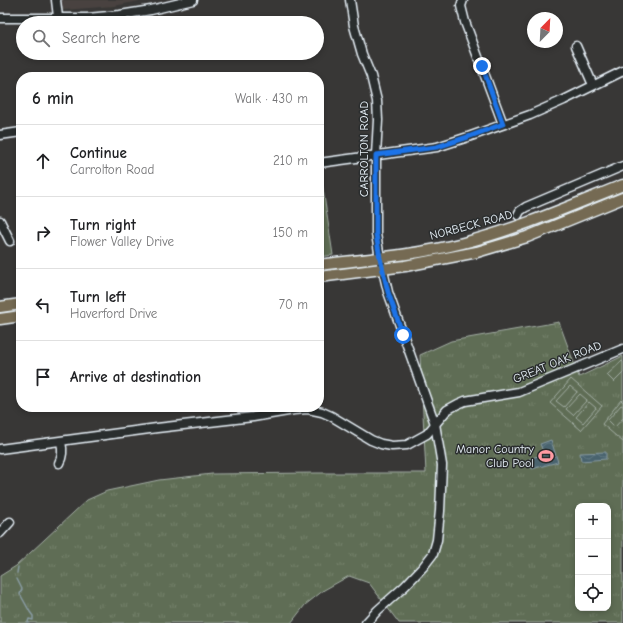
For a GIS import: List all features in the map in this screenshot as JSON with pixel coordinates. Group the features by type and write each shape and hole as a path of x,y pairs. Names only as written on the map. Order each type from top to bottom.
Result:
{"main road":[{"name":"NORBECK ROAD","path":"324,264 418,252 494,235 545,217 623,185"},
{"name":"NORBECK ROAD","path":"324,276 405,266 477,252 527,237 623,198"},
{"path":"577,226 582,215"},
{"path":"0,307 16,305"},
{"path":"0,319 16,317"}],"street":[{"path":"56,0 58,16"},
{"path":"109,16 146,11 194,0"},
{"name":"CARROLTON ROAD","path":"350,0 354,26 362,54 371,76 377,101 376,234 382,269 388,292 435,424 442,465 440,511 437,540 433,554 405,586 366,623"},
{"path":"462,0 461,6 465,22 503,124"},
{"path":"0,18 16,18"},
{"path":"576,46 593,85"},
{"path":"324,162 437,147 530,115 623,71"},
{"path":"0,135 16,133"},
{"name":"NORBECK ROAD","path":"518,215 520,211 526,207 623,166"},
{"path":"0,222 10,241"},
{"name":"GREAT OAK ROAD","path":"322,412 370,440 392,446 407,445 427,434 447,410 458,404 465,401 519,392 623,349"},
{"name":"GREAT OAK ROAD","path":"0,449 282,412"},
{"path":"59,463 63,448 61,442"},
{"path":"0,533 10,522"}],"shaded area":[{"path":"61,0 144,0 114,6 63,10"}],"green space":[{"path":"324,195 333,255 324,256"},
{"path":"559,322 579,377 623,356 623,623 399,623 369,583 349,576 324,590 305,605 291,623 0,623 0,576 16,566 87,500 107,491 159,480 212,474 426,473 420,355 451,341"},
{"path":"622,361 623,373 614,382 607,375"},
{"path":"571,379 602,406 581,430 550,403"},
{"path":"570,386 577,392 564,407 556,401"},
{"path":"580,394 587,400 573,415 566,409"},
{"path":"621,400 623,402 623,442 602,424"},
{"path":"589,402 596,408 583,423 576,417"},
{"path":"621,405 623,406 623,418 615,427 608,420"}],"water":[{"name":"Manor Country Club Pool","path":"551,440 558,462 532,469 529,459 544,454 540,444"},
{"path":"606,452 606,459 581,461 580,453"}],"waterway":[{"path":"17,573 18,567"},
{"path":"17,579 22,589 20,594 33,616 33,620 29,619 29,623"}],"place":[{"name":"Manor Country Club Pool","path":"546,456"}],"route":[{"path":"403,335 388,292 376,234 376,155 437,147 503,124 482,66"}]}
